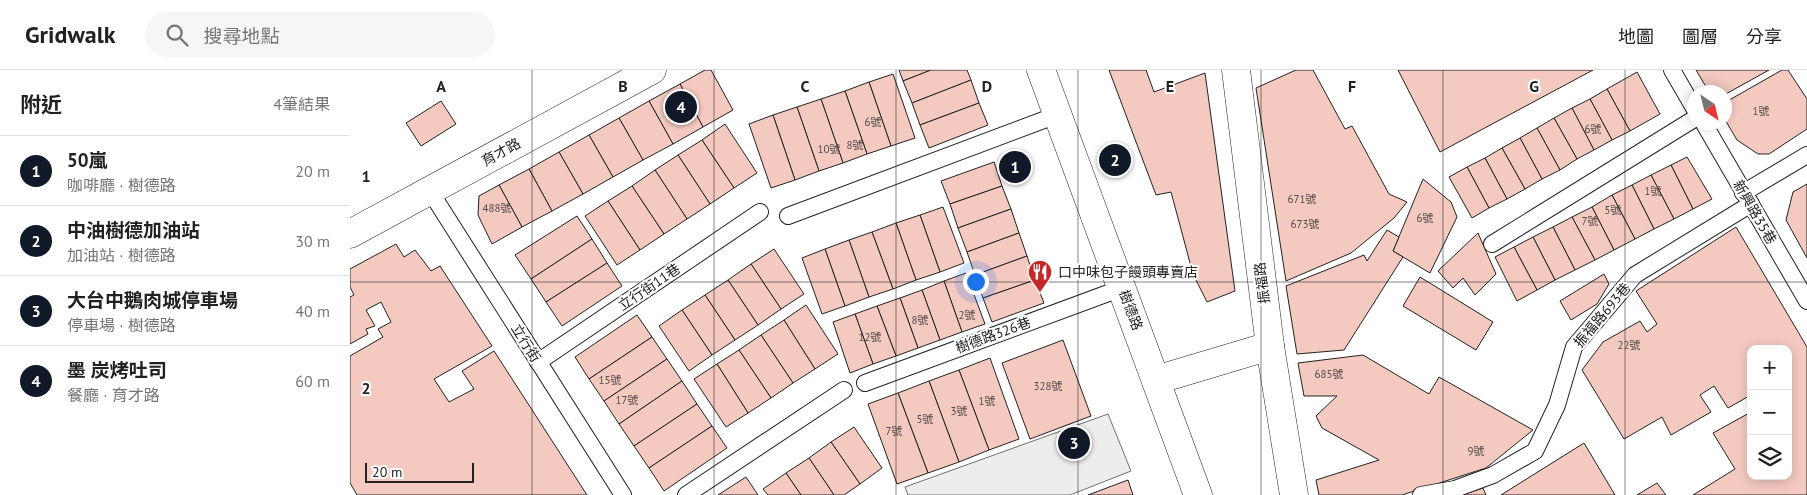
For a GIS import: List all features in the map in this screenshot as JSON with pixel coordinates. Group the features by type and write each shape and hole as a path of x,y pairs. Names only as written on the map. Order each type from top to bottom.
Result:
{"street":[{"name":"育才路","path":"350,234 652,70"},
{"name":"樹德路","path":"1041,70 1198,495"},
{"name":"振福路","path":"1236,70 1270,346 1294,495"},
{"path":"1156,380 1270,346"}],"lane":[{"path":"1672,70 1687,96"},
{"path":"788,216 1057,115"},
{"path":"1492,244 1687,123"},
{"name":"新興路35巷","path":"1708,130 1807,301"},
{"name":"振福路693巷","path":"1421,495 1455,489 1493,475 1534,451 1557,405 1574,347 1635,275 1807,155"},
{"name":"立行街","path":"430,191 623,495"},
{"name":"立行街11巷","path":"538,362 760,212"},
{"name":"樹德路326巷","path":"865,383 1122,288"},
{"path":"686,495 844,390"}],"shaded area":[{"path":"1108,414 1131,471 1070,495 908,495 905,487"}],"building":[{"path":"705,70 711,70 733,110 703,127 680,84"},
{"path":"899,70 931,70 903,81"},
{"path":"931,70 967,70 971,80 912,103 903,81"},
{"path":"1109,70 1146,70 1154,92 1205,73 1235,291 1207,302 1193,274 1171,192 1156,195"},
{"path":"1296,70 1313,70 1345,129 1352,126 1389,194 1407,202 1394,218 1351,253 1286,281 1256,88"},
{"path":"1398,70 1593,70 1440,152"},
{"path":"1696,70 1769,70 1732,91 1732,85 1705,85"},
{"path":"1782,70 1788,70 1807,99 1807,129 1769,154 1758,154 1737,140 1731,130 1732,98"},
{"path":"1637,72 1660,114 1630,131 1607,89"},
{"path":"893,74 915,138 891,146 869,82"},
{"path":"971,80 979,103 920,125 912,103"},
{"path":"869,82 891,146 867,154 845,91"},
{"path":"680,84 703,127 673,144 649,101"},
{"path":"1607,89 1630,131 1612,140 1590,99"},
{"path":"845,91 867,154 843,163 821,99"},
{"path":"821,99 843,163 819,171 797,107"},
{"path":"1590,99 1612,140 1594,150 1572,108"},
{"path":"441,101 456,124 421,146 406,123"},
{"path":"649,101 673,144 643,160 619,118"},
{"path":"979,103 988,125 929,148 920,125"},
{"path":"797,107 819,171 795,180 773,115"},
{"path":"1572,108 1594,150 1577,159 1554,118"},
{"path":"773,115 795,180 771,188 749,124"},
{"path":"619,118 643,160 613,177 589,135"},
{"path":"1554,118 1577,159 1560,170 1537,128"},
{"path":"725,124 757,173 734,188 702,140"},
{"path":"1537,128 1560,170 1542,179 1520,138"},
{"path":"589,135 613,177 583,194 559,152"},
{"path":"1520,138 1542,179 1525,189 1502,148"},
{"path":"702,140 734,188 710,204 678,155"},
{"path":"1502,148 1525,189 1507,199 1485,158"},
{"path":"559,152 583,194 552,211 529,169"},
{"path":"678,155 710,204 687,219 655,170"},
{"path":"1687,157 1712,199 1693,209 1671,165"},
{"path":"1485,158 1507,199 1489,208 1467,167"},
{"path":"994,162 1002,186 950,204 941,181"},
{"path":"1671,165 1693,209 1674,219 1651,175"},
{"path":"1467,167 1489,208 1472,218 1449,177"},
{"path":"529,169 552,211 522,227 499,185"},
{"path":"655,170 687,219 664,234 632,186"},
{"path":"1651,175 1674,219 1654,229 1632,185"},
{"path":"1423,179 1451,202 1457,217 1430,273 1393,251"},
{"path":"1807,184 1807,258 1786,220 1793,192"},
{"path":"499,185 522,227 492,244 478,215 479,196"},
{"path":"1632,185 1654,229 1635,239 1612,195"},
{"path":"632,186 664,234 640,250 608,201"},
{"path":"1002,186 1011,209 958,228 950,204"},
{"path":"1612,195 1635,239 1614,250 1592,207"},
{"path":"608,201 640,250 617,265 585,216"},
{"path":"943,207 964,263 940,272 920,215"},
{"path":"1592,207 1614,250 1595,260 1572,217"},
{"path":"1011,209 1019,233 967,252 958,228"},
{"path":"920,215 940,272 916,280 896,223"},
{"path":"577,216 592,239 531,279 515,255"},
{"path":"1572,217 1595,260 1575,270 1553,227"},
{"path":"896,223 916,280 893,289 872,232"},
{"path":"1553,227 1575,270 1555,280 1533,237"},
{"path":"1736,227 1807,347 1807,495 1693,495 1735,469 1713,433 1747,414 1747,480 1792,480 1792,345 1747,345 1747,397 1728,408 1714,386 1700,395 1711,412 1671,435 1662,417 1624,439 1582,370 1603,342 1640,321 1647,332 1657,324 1636,291"},
{"path":"1387,230 1399,237 1393,251 1403,257 1344,350 1297,354 1286,286 1364,255 1367,261"},
{"path":"872,232 893,289 869,297 849,240"},
{"path":"1019,233 1027,256 975,275 967,252"},
{"path":"1478,233 1496,274 1475,295 1463,278 1453,288 1438,271"},
{"path":"1533,237 1555,280 1537,290 1514,247"},
{"path":"592,239 607,263 546,302 531,279"},
{"path":"849,240 869,297 845,306 825,249"},
{"path":"396,244 404,257 415,250 431,271 440,266 492,346 434,379 449,402 474,389 462,371 494,351 587,495 357,495 350,483 350,356 383,337 378,329 391,322 381,302 366,310 375,326 366,329 368,334 350,344 350,297 354,295 350,287 350,269"},
{"path":"1514,247 1537,290 1517,301 1495,257"},
{"path":"774,249 804,294 781,309 751,264"},
{"path":"825,249 845,306 822,314 802,258"},
{"path":"1027,256 1035,280 983,298 975,275"},
{"path":"607,263 622,286 562,326 546,302"},
{"path":"751,264 781,309 758,325 728,280"},
{"path":"966,273 985,324 962,332 944,281"},
{"path":"1604,274 1609,284 1597,304 1571,320 1560,301"},
{"path":"1420,277 1493,322 1476,350 1403,306"},
{"path":"728,280 758,325 735,340 705,295"},
{"path":"1035,280 1044,303 992,322 983,298"},
{"path":"944,281 962,332 940,340 922,290"},
{"path":"922,290 940,340 918,348 900,298"},
{"path":"705,295 735,340 712,355 682,310"},
{"path":"900,298 918,348 896,356 877,306"},
{"path":"806,305 838,354 815,369 784,320"},
{"path":"877,306 896,356 873,364 855,314"},
{"path":"682,310 712,355 689,371 659,326"},
{"path":"855,314 873,364 850,373 833,322"},
{"path":"637,315 652,337 589,379 575,357"},
{"path":"784,320 815,369 793,383 761,335"},
{"path":"761,335 793,383 771,398 739,350"},
{"path":"652,337 667,359 604,401 589,379"},
{"path":"1063,340 1091,416 1030,439 1002,363"},
{"path":"739,350 771,398 748,413 717,364"},
{"path":"1363,355 1429,394 1439,377 1533,430 1486,468 1402,495 1319,495 1316,480 1379,460 1322,428 1316,416 1337,396 1304,396 1298,363"},
{"path":"990,358 1019,439 989,450 959,370"},
{"path":"667,359 682,381 619,424 604,401"},
{"path":"717,364 748,413 726,427 694,379"},
{"path":"959,370 989,450 959,462 929,381"},
{"path":"682,381 697,404 634,446 619,424"},
{"path":"929,381 959,462 928,473 898,393"},
{"path":"898,393 928,473 897,484 868,404"},
{"path":"697,404 712,426 649,468 634,446"},
{"path":"712,426 727,448 664,491 649,468"},
{"path":"854,427 882,468 860,484 831,442"},
{"path":"831,442 860,484 844,495 834,495 809,458"},
{"path":"1584,443 1615,495 1501,495"},
{"path":"809,458 834,495 801,495 786,473"},
{"path":"786,473 801,495 768,495 763,489"},
{"path":"746,477 758,495 718,495"},
{"path":"1128,480 1133,495 1088,495"},
{"path":"1657,483 1666,495 1637,495"},
{"path":"1483,488 1486,495 1462,495"}],"place":[{"name":"墨 炭烤吐司","path":"681,107"},
{"name":"中油樹德加油站","path":"1115,160"},
{"name":"50嵐","path":"1015,167"},
{"name":"口中味包子饅頭專賣店","path":"1040,293"},
{"name":"大台中鵝肉城停車場","path":"1074,443"}]}
